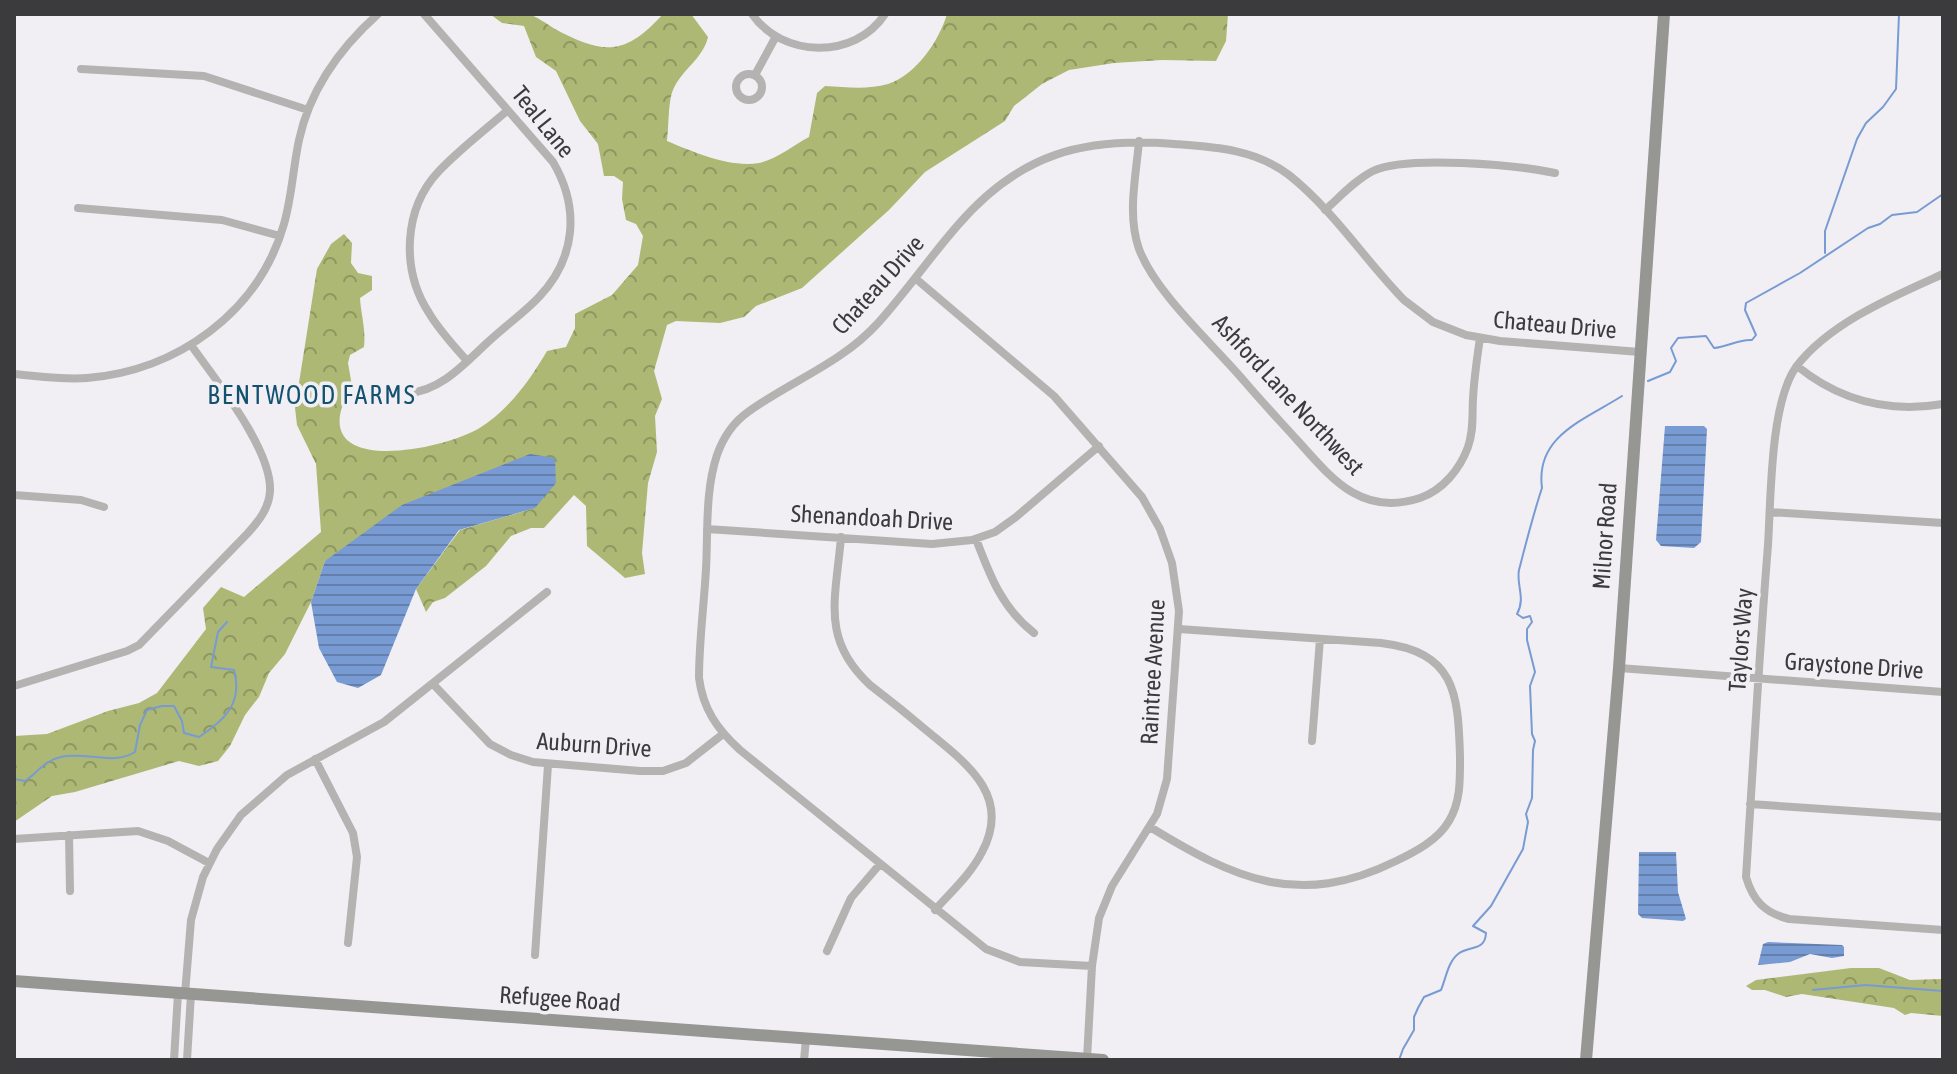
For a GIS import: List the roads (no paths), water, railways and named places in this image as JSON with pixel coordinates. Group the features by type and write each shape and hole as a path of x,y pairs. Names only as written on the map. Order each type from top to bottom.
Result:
{"main road":[{"name":"Milnor Road","path":"1586,1060 1619,668 1664,14"},
{"name":"Refugee Road","path":"14,981 1103,1060"}],"street":[{"path":"14,374 74,378 110,375 153,364 191,345 221,323 259,278 280,236 290,199 299,138 308,110 334,60 378,14"},
{"name":"Teal Lane","path":"408,393 432,388 467,361 549,287 566,256 571,232 571,209 560,175 547,155 424,14"},
{"path":"752,14 775,38 800,47 846,43 866,34 885,14"},
{"path":"755,75 775,38"},
{"path":"81,69 204,76 308,110"},
{"path":"467,361 423,302 412,269 411,233 421,199 435,176 508,110"},
{"name":"Chateau Drive","path":"1092,966 1008,960 986,949 723,734 708,713 699,678 707,529 716,459 733,427 750,410 864,339 973,208 1022,171 1078,147 1102,142 1139,141 1223,148 1251,155 1290,176 1325,210 1394,290 1420,314 1454,332 1480,338 1640,352"},
{"name":"Ashford Lane Northwest","path":"1139,141 1133,213 1135,236 1148,268 1169,297 1329,475 1347,491 1370,500 1406,502 1429,494 1456,471 1467,449 1473,426 1480,338"},
{"path":"1325,210 1370,172 1392,164 1415,162 1555,173"},
{"path":"78,208 222,220 280,236"},
{"name":"Taylors Way","path":"1943,274 1883,301 1817,344 1797,366 1784,390 1779,407 1770,512 1746,877 1755,901 1774,916 1943,930"},
{"name":"Raintree Avenue","path":"915,278 1037,379 1099,446 1142,497 1160,529 1177,587 1179,629 1167,779 1150,827 1107,897 1097,930 1087,1059"},
{"path":"14,686 139,645 263,514 270,492 263,457 191,345"},
{"path":"1797,366 1832,391 1851,398 1899,407 1943,404"},
{"name":"Shenandoah Drive","path":"707,529 932,544 976,539 995,532 1016,517 1099,446"},
{"path":"14,495 81,500 104,507"},
{"path":"1770,512 1943,523"},
{"path":"841,537 835,620 843,653 870,685 967,763 987,793 990,829 982,852 935,910"},
{"path":"976,539 1002,600 1016,618 1034,633"},
{"path":"174,1060 185,994 191,920 209,863 230,829 254,802 287,775 384,722 547,592"},
{"path":"1150,827 1229,870 1250,878 1298,886 1334,883 1368,874 1421,847 1442,832 1454,813 1460,778 1458,705 1445,672 1427,656 1405,647 1179,629"},
{"path":"1312,741 1320,639"},
{"name":"Graystone Drive","path":"1619,668 1943,692"},
{"name":"Auburn Drive","path":"433,684 490,744 522,759 548,765 663,771 686,763 723,734"},
{"path":"315,759 353,833 356,845 348,943"},
{"path":"535,955 548,765"},
{"path":"1750,804 1943,817"},
{"path":"14,839 145,832 209,863"},
{"path":"69,835 70,891"},
{"path":"827,951 851,898 880,864"},
{"path":"185,994 187,1060"},
{"path":"804,1060 806,1039"}],"water":[{"path":"1665,426 1704,426 1707,429 1701,542 1694,548 1661,546 1656,540"},
{"path":"530,454 555,458 556,483 535,508 459,530 416,589 381,675 358,688 337,682 319,648 311,602 325,561 402,505"},
{"path":"1639,852 1676,852 1678,892 1686,919 1642,918 1638,914"},
{"path":"1763,944 1842,945 1844,956 1832,958 1810,954 1790,962 1758,965"}],"waterway":[{"path":"1825,253 1825,231 1857,139 1866,123 1896,89 1899,14"},
{"path":"1648,381 1670,372 1676,361 1671,348 1678,338 1706,336 1714,348 1752,340 1756,335 1745,310 1746,303 1800,273 1868,228 1892,215 1917,212 1943,194"},
{"path":"1399,1060 1414,1030 1414,1017 1424,997 1441,990 1458,954 1483,943 1486,933 1473,926 1491,906 1523,849 1528,822 1526,814 1532,798 1535,741 1530,686 1535,672 1527,640 1527,629 1532,622 1530,616 1523,618 1517,614 1521,602 1518,576 1542,488 1546,455 1565,432 1622,396"},
{"path":"14,779 25,781 46,764 61,757 127,756 135,752 140,725 147,710 162,706 174,706 184,733 199,737 208,731 230,710 236,692 234,670 211,667 218,632 227,622"},
{"path":"1813,990 1865,985 1943,991"},
{"path":"1376,1060 1392,1060"}],"district":[{"name":"BENTWOOD FARMS","path":"312,395"}]}
